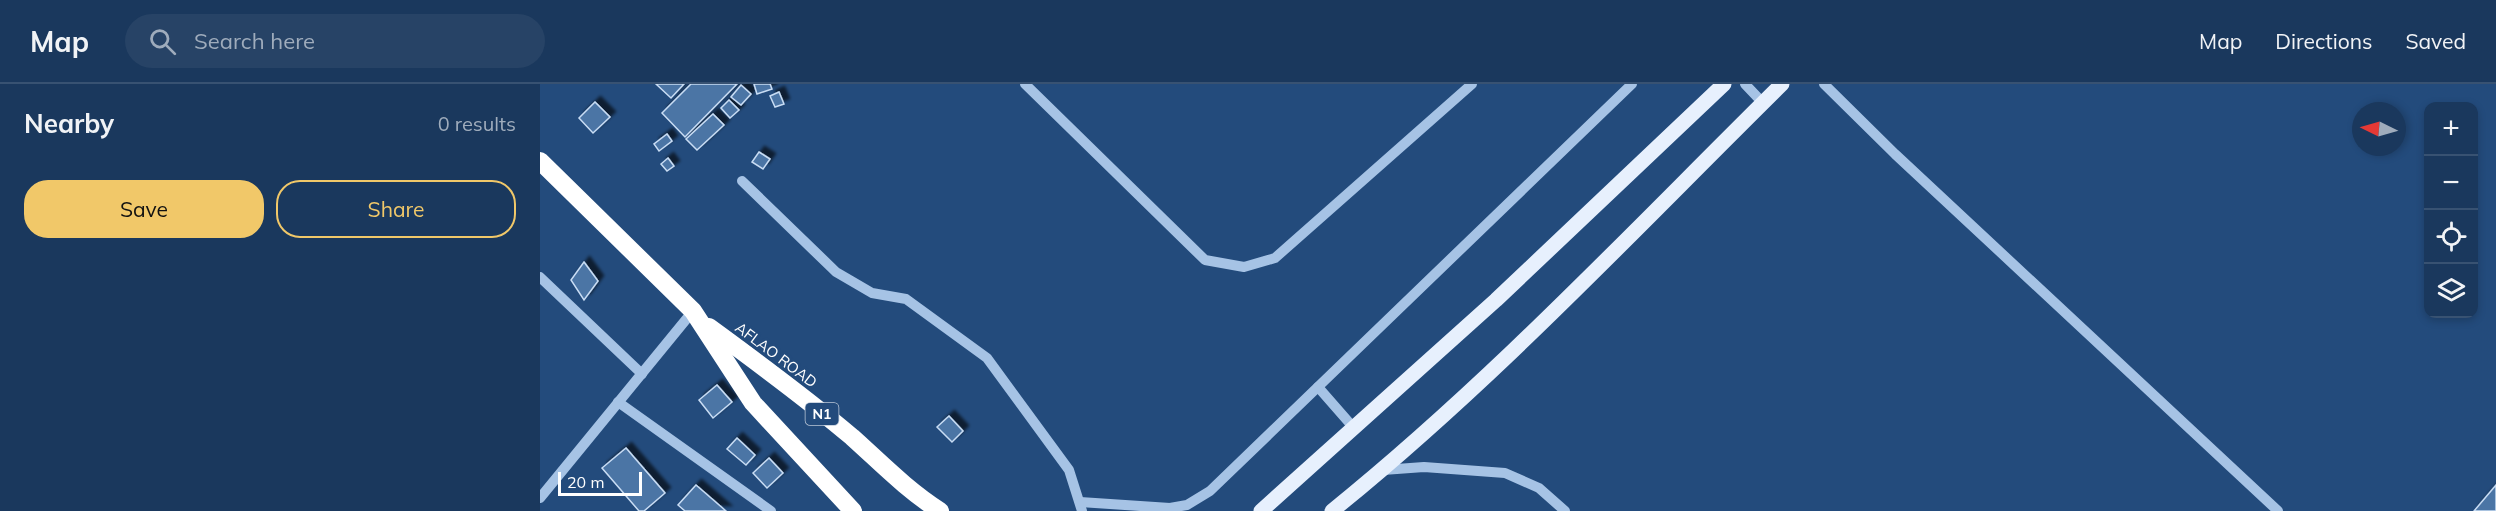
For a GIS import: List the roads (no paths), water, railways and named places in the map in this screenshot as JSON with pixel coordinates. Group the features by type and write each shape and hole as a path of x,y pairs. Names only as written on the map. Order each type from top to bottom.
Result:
{"highway":[{"name":"AFLAO ROAD","path":"540,161 696,316 851,437 910,492 940,511"},
{"name":"AFLAO ROAD","path":"696,316 753,403 853,511"}],"main road":[{"path":"1261,511 1496,300 1724,84"},
{"path":"1332,511 1383,470 1530,336 1782,84"}],"lane":[{"path":"1025,84 1205,260 1244,267 1275,258 1472,84"},
{"path":"742,181 836,272 872,293 906,300 987,358 1069,470 1081,507 1170,508 1187,505 1210,491 1632,84"},
{"path":"1745,84 1763,103"},
{"path":"1824,84 1895,154 2277,511"},
{"path":"540,277 642,374"},
{"path":"540,498 642,374 696,316"},
{"path":"1318,387 1353,427"},
{"path":"618,402 771,511"},
{"path":"1383,470 1424,467 1505,473 1539,488 1565,511"}]}
